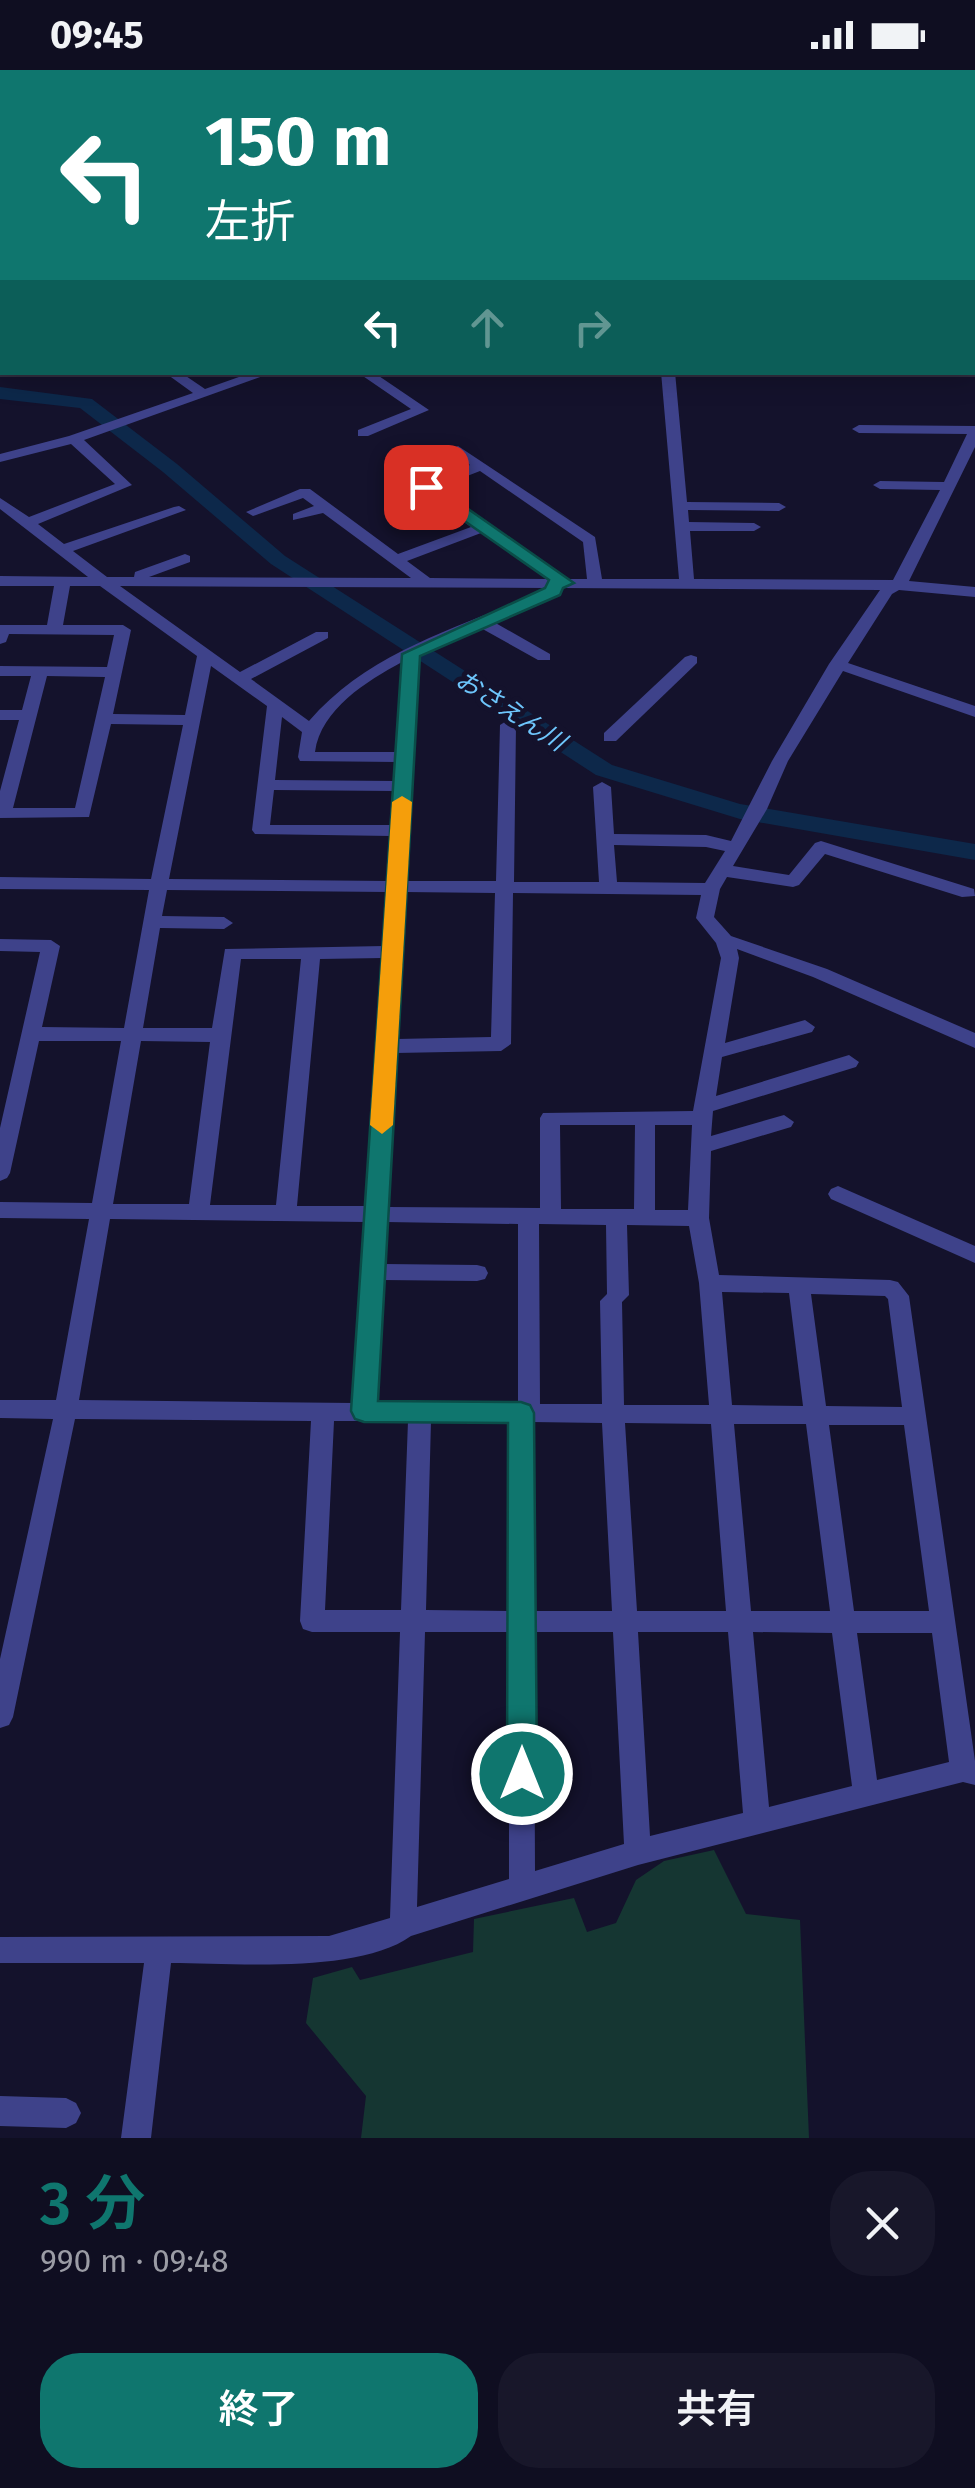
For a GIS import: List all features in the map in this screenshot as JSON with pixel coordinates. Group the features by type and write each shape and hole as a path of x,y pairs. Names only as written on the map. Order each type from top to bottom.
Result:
{"street":[{"path":"920,70 975,70"},
{"path":"174,375 203,394"},
{"path":"0,458 74,439 259,375"},
{"path":"363,432 422,410 368,375"},
{"path":"668,375 687,583"},
{"path":"756,1822 710,1283 698,1218 703,1112 730,958 724,941 705,918 710,890 780,761 837,664 887,591 899,584 975,431 859,429"},
{"path":"27,523 125,486 74,439"},
{"path":"458,450 590,540 595,583"},
{"path":"478,467 426,490 560,583"},
{"path":"880,485 949,486"},
{"path":"253,512 305,492 427,583"},
{"path":"0,502 310,730"},
{"path":"298,518 325,506"},
{"path":"681,506 779,508"},
{"path":"62,550 179,510"},
{"path":"684,526 754,527"},
{"path":"396,560 484,527"},
{"path":"134,580 185,558"},
{"path":"0,580 899,584 975,592"},
{"path":"54,630 64,581"},
{"path":"404,757 306,757 310,730 360,679 554,591 560,583"},
{"path":"482,622 544,658"},
{"path":"0,639 3,629 123,630 83,813 2,812 8,762 29,716 40,671"},
{"path":"241,678 322,634"},
{"path":"364,1411 404,757 418,650"},
{"path":"0,1718 4,1674 66,1409 159,884 205,654"},
{"path":"610,737 691,660"},
{"path":"837,664 975,712"},
{"path":"0,671 114,672"},
{"path":"276,702 260,830 400,831"},
{"path":"0,715 29,716"},
{"path":"104,720 193,720"},
{"path":"387,1046 501,1044 508,725"},
{"path":"266,785 403,786"},
{"path":"602,787 608,889"},
{"path":"606,839 706,842 734,847"},
{"path":"722,870 792,881 821,847 968,894"},
{"path":"0,883 710,890"},
{"path":"153,922 224,923"},
{"path":"724,941 740,943 820,973 975,1041"},
{"path":"0,945 51,946 4,1136 0,1174"},
{"path":"286,1212 311,952"},
{"path":"198,1211 232,953 392,952"},
{"path":"713,1052 806,1027"},
{"path":"31,1034 222,1035"},
{"path":"552,1216 550,1118 645,1118 703,1112 849,1062"},
{"path":"644,1217 645,1118"},
{"path":"702,1146 784,1122"},
{"path":"838,1194 975,1256"},
{"path":"0,1210 698,1218"},
{"path":"522,1889 528,1215"},
{"path":"616,1217 613,1413 638,1852"},
{"path":"373,1272 476,1274"},
{"path":"0,1950 329,1949 392,1933 403,1924 638,1852 969,1772 942,1622 898,1296 890,1288 710,1283"},
{"path":"799,1287 866,1794"},
{"path":"0,1408 912,1416"},
{"path":"322,1411 312,1620 942,1622"},
{"path":"403,1924 420,1412"},
{"path":"136,2138 159,1951"},
{"path":"0,2111 66,2113"}],"green space":[{"path":"714,1850 746,1914 800,1920 809,2138 361,2138 366,2096 306,2023 313,1978 352,1967 360,1980 473,1952 474,1919 574,1898 587,1932 616,1923 636,1880 664,1861"}],"waterway":[{"name":"おさえん川","path":"0,393 85,403 170,468 278,560 604,770 740,811 975,852"}],"slow traffic":[{"path":"382,1125 402,802"}],"route":[{"path":"426,487 565,583 555,583 554,591 411,654 364,1411 521,1413 522,1774"}]}
